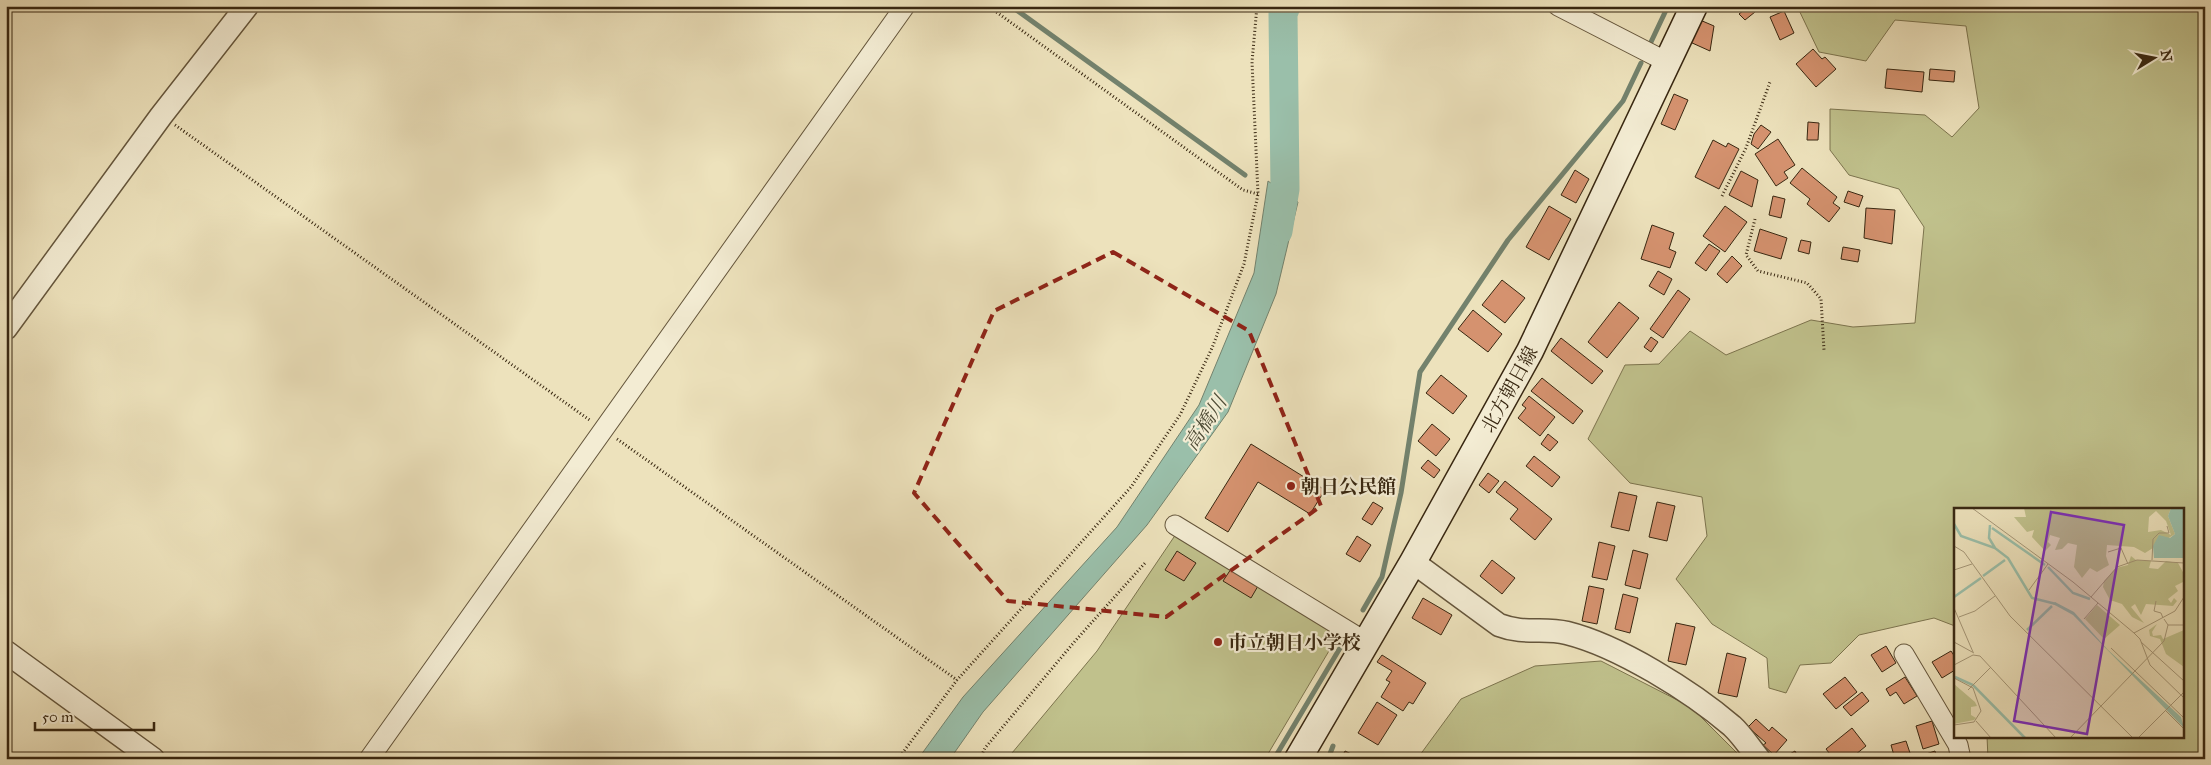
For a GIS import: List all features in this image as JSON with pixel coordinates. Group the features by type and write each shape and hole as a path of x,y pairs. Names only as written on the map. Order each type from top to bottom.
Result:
{"main road":[{"name":"北方朝日線","path":"1298,759 1413,562 1530,351 1694,6"}],"street":[{"path":"6,328 161,116 246,6"},
{"path":"370,759 905,6"},
{"path":"1558,6 1667,62"},
{"path":"1175,525 1366,642"},
{"path":"1413,562 1499,625 1514,630 1564,632 1593,640 1641,665 1691,695 1734,728 1759,759"},
{"path":"6,652 154,759"},
{"path":"1904,654 1958,745 1961,759"}],"path":[{"path":"988,6 1243,190 1258,194"},
{"path":"898,759 958,680 1131,487 1180,415 1212,348 1244,264 1258,194 1252,62 1257,6"},
{"path":"1722,196 1746,148 1770,82"},
{"path":"161,116 958,680"},
{"path":"1755,219 1746,255 1758,271 1808,283 1821,298 1824,350"},
{"path":"980,759 985,748 1076,640 1145,563"}],"highlighted area":[{"path":"1113,252 1249,331 1321,506 1166,617 1008,601 914,493 994,311"}],"shaded area":[{"path":"1797,6 2205,6 2205,759 1988,759 1987,738 2184,738 2184,508 1954,508 1954,626 1934,618 1859,635 1831,663 1800,665 1786,693 1769,688 1767,658 1712,624 1676,579 1707,536 1702,497 1630,483 1588,439 1625,365 1659,364 1690,331 1726,355 1811,320 1853,327 1915,323 1924,227 1899,189 1849,175 1830,150 1830,109 1925,115 1952,137 1979,108 1966,26 1895,20 1866,61 1819,52"},
{"name":"市立朝日小学校","path":"1176,534 1339,634 1265,759 1007,759 1097,651"},
{"path":"1601,661 1691,707 1743,759 1417,759 1461,699 1535,666"}],"water":[{"path":"1268,181 1298,202 1276,294 1228,412 1147,525 983,712 950,759 918,759 963,697 1117,527 1199,405 1254,273"}],"building":[{"path":"1749,6 1755,12 1745,20 1739,14"},
{"path":"1784,11 1794,33 1780,40 1770,17"},
{"path":"1700,20 1714,26 1710,51 1690,42"},
{"path":"1813,49 1822,59 1825,57 1836,69 1816,87 1796,64"},
{"path":"1887,69 1924,72 1922,92 1885,88"},
{"path":"1930,69 1955,71 1954,82 1929,80"},
{"path":"1674,94 1688,100 1675,130 1661,124"},
{"path":"1808,122 1819,123 1818,140 1807,140"},
{"path":"1761,125 1771,132 1758,149 1751,144 1754,134"},
{"path":"1778,139 1795,165 1784,172 1788,178 1776,186 1755,154"},
{"path":"1713,140 1726,147 1728,143 1739,149 1719,189 1695,177"},
{"path":"1802,168 1837,197 1833,203 1840,208 1829,222 1807,204 1810,199 1790,183"},
{"path":"1575,170 1589,179 1576,203 1561,195"},
{"path":"1741,171 1758,180 1752,207 1729,195"},
{"path":"1848,191 1863,196 1859,207 1844,202"},
{"path":"1773,196 1785,199 1781,218 1769,215"},
{"path":"1549,206 1571,219 1549,260 1526,247"},
{"path":"1725,206 1747,222 1725,252 1703,236"},
{"path":"1866,208 1895,210 1892,244 1864,238"},
{"path":"1652,225 1674,233 1669,249 1676,252 1670,268 1641,259"},
{"path":"1760,229 1787,238 1781,259 1754,251"},
{"path":"1801,240 1811,242 1809,254 1798,251"},
{"path":"1709,244 1720,251 1706,271 1695,263"},
{"path":"1843,247 1860,250 1858,262 1841,259"},
{"path":"1732,256 1742,266 1727,283 1717,274"},
{"path":"1658,271 1672,279 1664,295 1649,286"},
{"path":"1502,280 1525,298 1505,323 1482,305"},
{"path":"1678,290 1690,299 1663,338 1650,329"},
{"path":"1619,302 1639,318 1607,358 1588,342"},
{"path":"1473,310 1502,334 1488,352 1458,329"},
{"path":"1651,337 1658,342 1651,352 1644,347"},
{"path":"1561,338 1603,371 1592,384 1551,351"},
{"path":"1441,375 1467,396 1453,414 1426,393"},
{"path":"1542,378 1583,411 1573,424 1531,391"},
{"path":"1529,396 1555,417 1540,436 1518,418 1526,408 1522,405"},
{"path":"1432,424 1450,439 1436,456 1418,441"},
{"path":"1548,434 1558,442 1550,451 1541,444"},
{"name":"朝日公民館","path":"1251,444 1325,490 1310,514 1258,482 1228,532 1205,518"},
{"path":"1534,456 1560,477 1552,487 1526,466"},
{"path":"1428,460 1440,470 1434,478 1421,468"},
{"path":"1488,473 1499,481 1489,493 1479,485"},
{"path":"1505,481 1552,519 1535,540 1510,519 1518,509 1496,492"},
{"path":"1619,492 1637,496 1629,531 1611,527"},
{"path":"1373,502 1383,508 1372,525 1362,519"},
{"path":"1657,502 1675,506 1667,541 1649,537"},
{"path":"1357,536 1371,545 1360,562 1346,554"},
{"path":"1599,542 1615,546 1607,580 1592,577"},
{"path":"1633,550 1648,554 1640,589 1625,585"},
{"path":"1177,551 1196,563 1184,581 1165,570"},
{"path":"1492,560 1515,578 1502,594 1480,576"},
{"path":"1231,569 1258,586 1251,598 1223,581"},
{"path":"1589,586 1604,589 1597,624 1582,621"},
{"path":"1623,594 1638,598 1630,633 1615,629"},
{"path":"1423,598 1452,615 1441,635 1412,618"},
{"path":"1676,623 1695,627 1686,665 1668,661"},
{"path":"1886,646 1896,663 1882,672 1871,655"},
{"path":"1951,651 1954,656 1954,671 1942,678 1932,662"},
{"path":"1727,653 1746,658 1737,697 1718,693"},
{"path":"1382,655 1426,683 1413,704 1409,702 1403,711 1381,697 1390,682 1386,680 1392,671 1377,662"},
{"path":"1845,677 1857,692 1836,709 1823,694"},
{"path":"1905,677 1917,696 1904,704 1896,692 1890,696 1886,689"},
{"path":"1862,692 1869,701 1851,716 1843,707"},
{"path":"1377,702 1397,715 1378,745 1358,733"},
{"path":"1756,719 1769,731 1772,727 1787,740 1774,755 1763,745 1766,743 1748,727"},
{"path":"1932,721 1939,744 1923,749 1916,726"},
{"path":"1852,728 1866,746 1850,759 1831,759 1833,758 1826,749"},
{"path":"1906,741 1912,759 1895,759 1891,745"},
{"path":"1345,751 1362,759 1341,759"},
{"path":"1795,751 1799,759 1781,759"},
{"path":"1935,751 1937,759 1921,759 1920,756"}],"waterway":[{"path":"1011,6 1245,175"},
{"name":"高橋川","path":"1278,231 1285,189 1283,14 1286,6"},
{"path":"1651,42 1668,6"},
{"path":"1363,610 1382,577 1401,493 1420,372 1508,240 1623,101 1641,63"},
{"path":"1274,759 1343,643"},
{"path":"1328,759 1333,746"}],"place":[{"name":"朝日公民館","path":"1291,486"},
{"name":"市立朝日小学校","path":"1218,642"}]}
